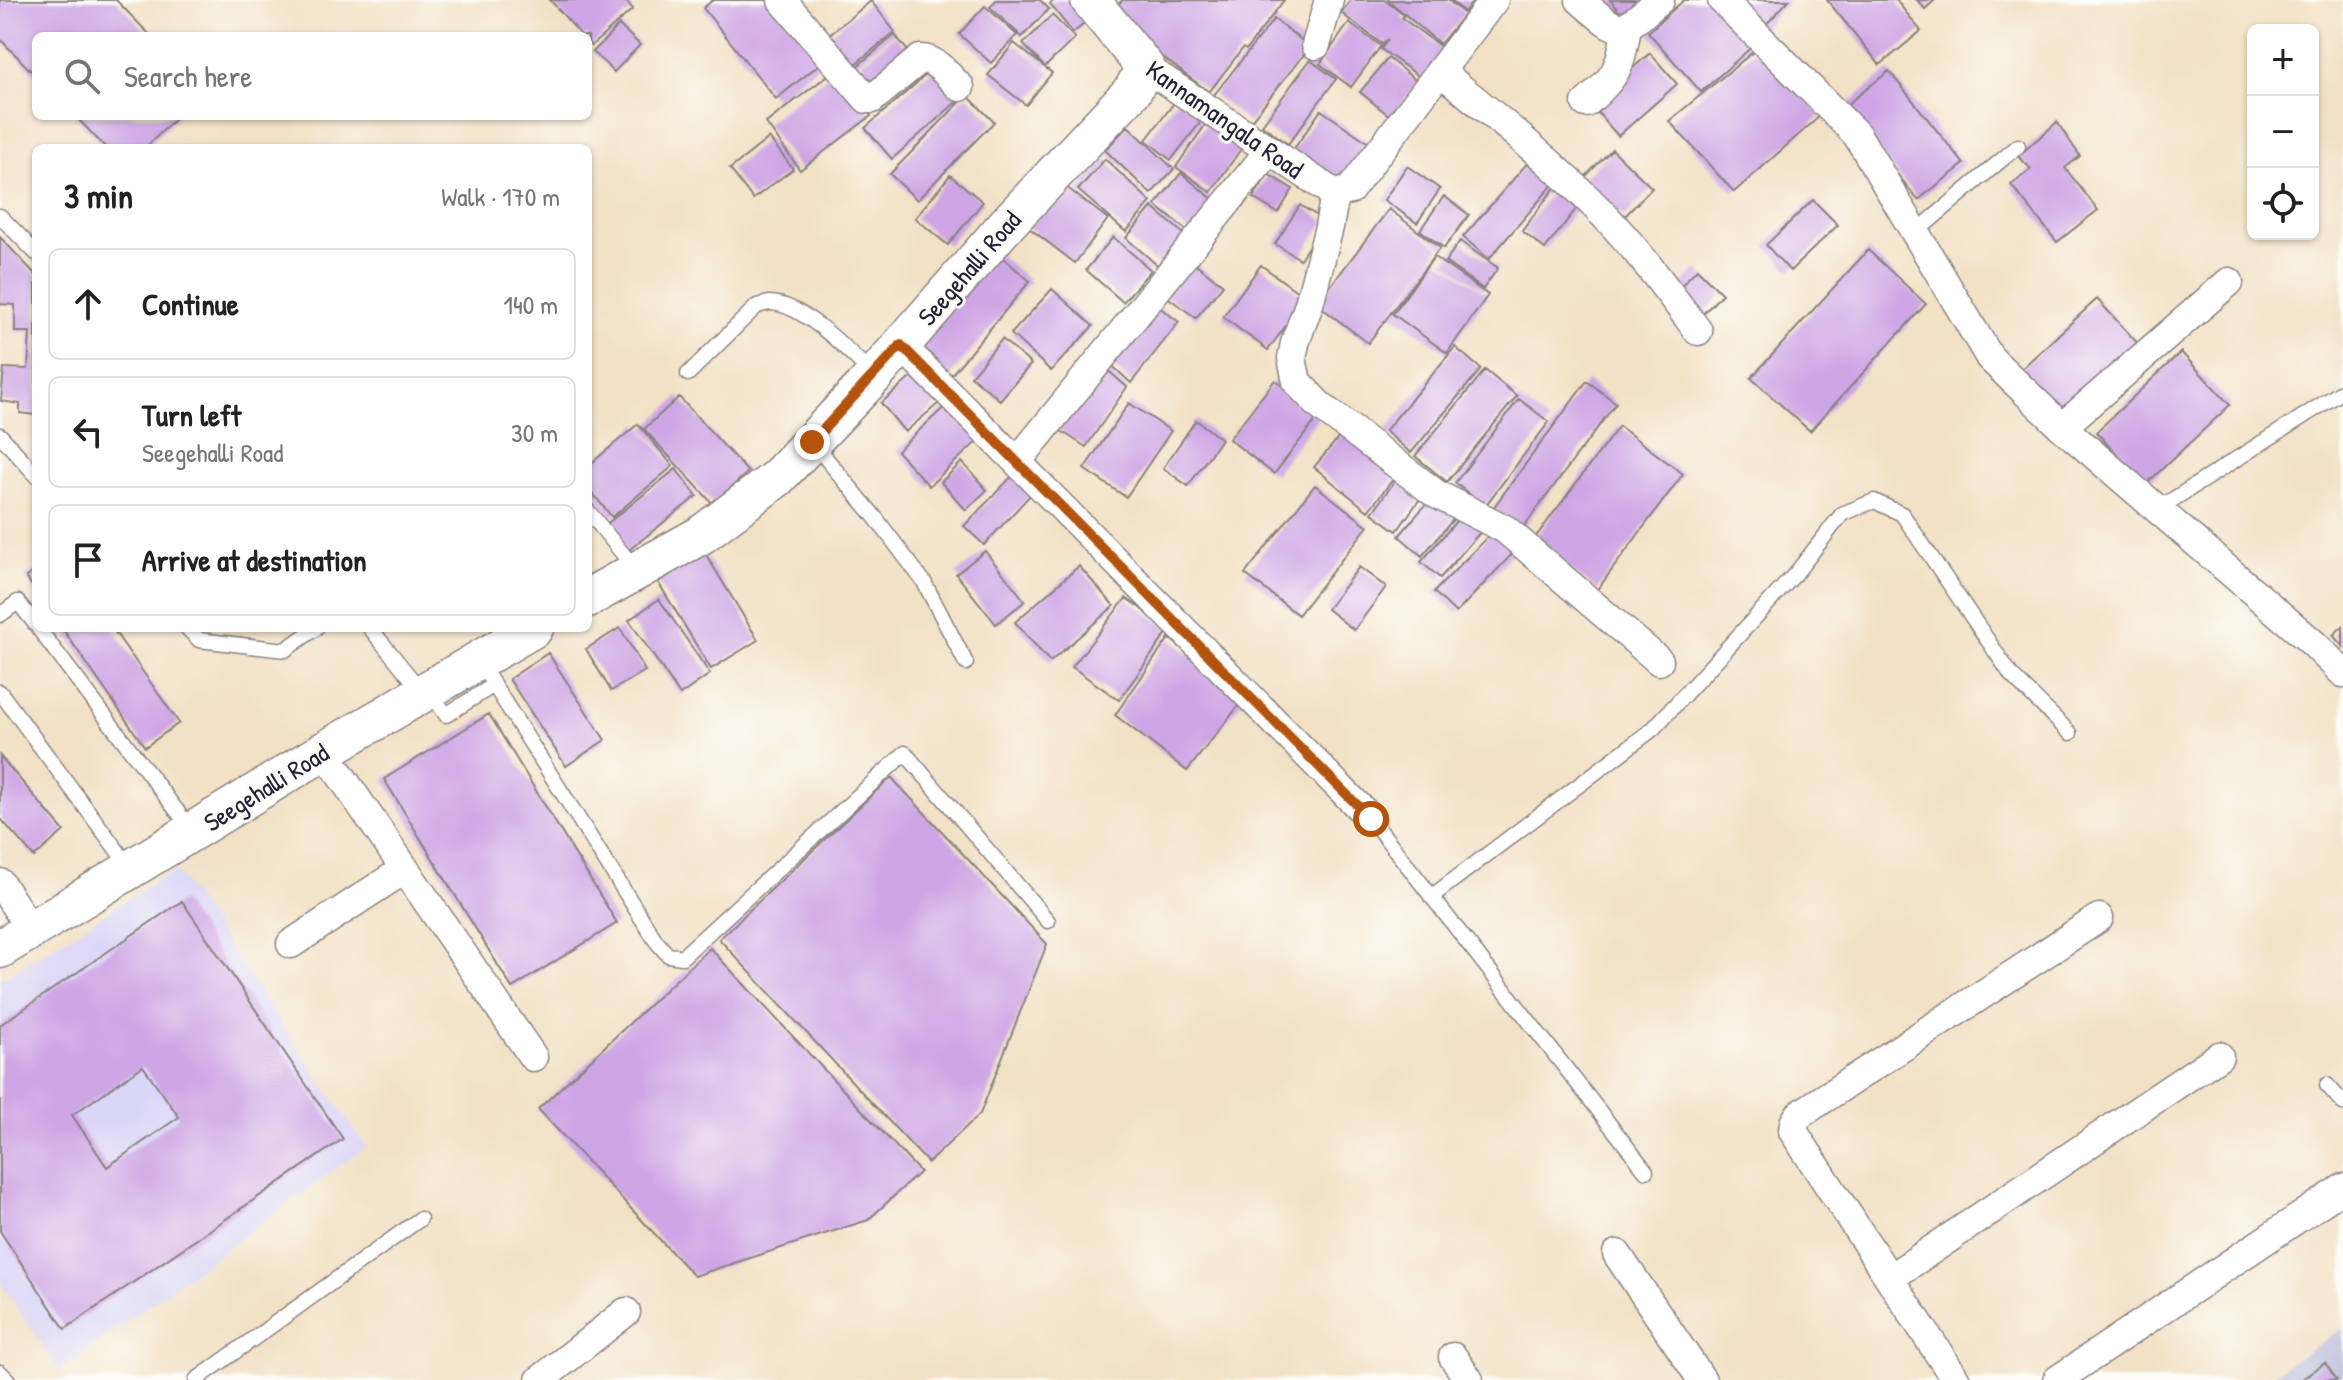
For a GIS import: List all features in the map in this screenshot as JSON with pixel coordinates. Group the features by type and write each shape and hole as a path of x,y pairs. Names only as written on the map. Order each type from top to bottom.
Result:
{"main road":[{"name":"Kannamangala Road","path":"1090,0 1145,67"},
{"name":"Seegehalli Road","path":"592,596 714,525 777,478 874,376 1006,225 1133,90 1145,67"},
{"name":"Seegehalli Road","path":"16,940 426,691 486,672 530,632"}],"street":[{"path":"782,0 867,99 872,99 920,59 926,58 960,87"},
{"path":"1316,45 1329,0"},
{"path":"1494,0 1350,190 1335,194 1309,304 1295,343 1292,358 1297,382 1319,405 1436,494 1505,529 1659,661"},
{"path":"1580,0 1609,25 1617,28 1627,27 1660,0"},
{"path":"1722,0 1857,135 1990,358 2062,427 2314,644 2343,673"},
{"path":"1586,103 1606,86 1618,70 1627,27"},
{"name":"Kannamangala Road","path":"1145,67 1335,194"},
{"path":"1440,71 1534,149 1594,205 1651,268 1698,331"},
{"path":"1017,462 1269,151"},
{"path":"2062,427 2229,282"},
{"path":"901,345 1371,819"},
{"path":"324,751 533,1057"},
{"path":"291,944 405,869"},
{"path":"0,883 16,940"},
{"path":"1956,1380 1793,1131 1794,1123 1799,1115 2099,918"},
{"path":"1890,1278 2219,1056"},
{"path":"2057,1380 2343,1188"},
{"path":"1617,1254 1702,1380"},
{"path":"540,1380 626,1312"}],"lane":[{"path":"1915,233 2018,146"},
{"path":"0,216 32,249"},
{"path":"688,374 757,306 769,303 784,306 810,319 841,343 874,376"},
{"path":"2158,509 2343,391"},
{"path":"0,435 32,471"},
{"path":"812,442 924,582 966,663"},
{"path":"1431,897 1653,729 1796,573 1842,514 1874,501 1902,514 2012,676 2070,733"},
{"path":"592,516 637,571"},
{"path":"0,615 18,602 32,620"},
{"path":"41,632 193,832"},
{"path":"191,632 199,640 285,650 310,632"},
{"path":"374,632 426,691"},
{"path":"486,672 656,941 668,955 682,957 905,753 1048,921"},
{"path":"0,692 131,869"},
{"path":"1371,819 1646,1171"},
{"path":"2327,1085 2343,1103"},
{"path":"196,1380 420,1219"},
{"path":"0,1372 8,1380"}],"shaded area":[{"path":"175,869 366,1147 59,1370 0,1282 0,980"},
{"path":"2343,1328 2343,1380 2264,1380"}],"building":[{"path":"0,0 116,0 147,32 32,32 32,72 0,39"},
{"path":"550,0 625,0 633,9 592,45 592,32 578,32"},
{"path":"713,0 779,0 826,59 776,99 703,8"},
{"path":"996,0 1040,0 1049,9 1022,37 990,7"},
{"path":"1055,0 1087,0 1097,13 1073,33 1050,4"},
{"path":"1122,0 1284,0 1209,92 1109,17"},
{"path":"1351,0 1384,0 1404,15 1402,18 1444,49 1423,79 1381,49 1388,39 1382,44 1341,13"},
{"path":"1388,0 1448,0 1465,14 1440,44"},
{"path":"1451,0 1475,0 1464,12"},
{"path":"1610,0 1651,0 1626,20"},
{"path":"1684,0 1716,0 1755,44 1701,92 1648,32"},
{"path":"1731,0 1789,0 1762,29"},
{"path":"1827,0 1896,0 1921,31 1880,65"},
{"path":"1917,0 1935,0 1925,9"},
{"path":"871,1 895,32 845,72 821,41"},
{"path":"985,6 1017,35 991,63 959,34"},
{"path":"1052,15 1075,38 1045,67 1023,44"},
{"path":"1274,19 1310,47 1249,123 1214,95"},
{"path":"1349,23 1381,46 1351,87 1320,64"},
{"path":"619,25 640,45 614,72 593,52"},
{"path":"895,35 916,61 870,99 849,73"},
{"path":"1014,43 1052,73 1026,105 988,75"},
{"path":"1759,47 1820,116 1734,192 1669,121"},
{"path":"1650,53 1677,84 1618,136 1591,105"},
{"path":"1388,58 1418,82 1391,117 1360,92"},
{"path":"1310,60 1336,79 1288,144 1262,125"},
{"path":"934,68 961,98 892,159 865,128"},
{"path":"836,69 871,116 800,170 766,123"},
{"path":"1889,71 1964,164 1918,200 1844,107"},
{"path":"967,95 994,122 917,200 890,174"},
{"path":"1177,99 1203,119 1171,160 1146,140"},
{"path":"1321,110 1369,143 1337,190 1289,156"},
{"path":"79,120 174,120 149,144 102,144"},
{"path":"1208,121 1243,146 1211,192 1176,167"},
{"path":"2057,122 2080,156 2065,168 2098,210 2057,242 2011,185 2031,169 2018,156"},
{"path":"1128,126 1174,169 1151,194 1105,150"},
{"path":"769,138 793,169 753,199 730,169"},
{"path":"1612,149 1652,188 1624,217 1584,178"},
{"path":"1536,153 1561,175 1489,259 1463,237"},
{"path":"1105,159 1151,202 1126,232 1078,190"},
{"path":"1407,166 1440,189 1417,223 1384,200"},
{"path":"1181,173 1220,205 1194,236 1155,205"},
{"path":"1268,174 1293,189 1278,213 1253,198"},
{"path":"950,175 983,202 948,245 915,218"},
{"path":"1559,182 1583,200 1545,249 1522,231"},
{"path":"1061,183 1108,219 1075,263 1028,227"},
{"path":"1444,196 1469,215 1444,248 1420,230"},
{"path":"1813,200 1838,225 1790,271 1766,245"},
{"path":"1300,205 1325,221 1300,259 1275,244"},
{"path":"1152,207 1191,240 1164,271 1126,238"},
{"path":"1389,209 1440,248 1368,343 1317,304"},
{"path":"0,237 32,271 32,414 20,413 20,404 1,401 4,368 28,369 30,332 15,332 15,305 0,304"},
{"path":"1113,237 1151,270 1123,302 1086,270"},
{"path":"1460,241 1498,268 1483,289 1445,262"},
{"path":"1868,250 1926,304 1810,431 1751,378"},
{"path":"995,251 1030,281 947,380 911,349"},
{"path":"1434,257 1488,295 1447,353 1393,314"},
{"path":"1192,261 1223,285 1196,318 1162,293"},
{"path":"1261,265 1306,298 1268,350 1223,317"},
{"path":"1697,269 1722,294 1700,317 1675,292"},
{"path":"1052,289 1093,326 1051,371 1011,334"},
{"path":"2097,299 2142,348 2063,421 2018,372"},
{"path":"1155,304 1179,322 1131,383 1105,359"},
{"path":"1002,339 1031,364 1000,400 971,376"},
{"path":"1455,347 1481,369 1411,453 1385,431"},
{"path":"2181,352 2230,405 2145,485 2096,432"},
{"path":"1104,367 1127,387 1086,447 1052,425"},
{"path":"921,369 945,398 905,432 881,403"},
{"path":"1485,370 1517,396 1447,482 1415,456"},
{"path":"1275,380 1319,416 1274,474 1229,439"},
{"path":"1587,381 1616,403 1522,529 1493,508"},
{"path":"679,397 748,472 713,504 644,429"},
{"path":"1519,399 1549,422 1485,506 1455,483"},
{"path":"951,401 983,436 929,486 897,451"},
{"path":"1129,403 1171,431 1126,497 1084,469"},
{"path":"1196,420 1221,439 1188,486 1163,468"},
{"path":"638,424 673,466 612,517 592,493 592,463"},
{"path":"1619,426 1683,474 1597,590 1532,542"},
{"path":"1345,430 1398,473 1368,511 1314,467"},
{"path":"962,462 987,490 966,510 941,482"},
{"path":"676,469 697,496 625,553 604,526"},
{"path":"1018,470 1034,491 984,545 964,526"},
{"path":"1399,475 1424,493 1397,531 1372,513"},
{"path":"1315,485 1368,526 1298,615 1245,574"},
{"path":"1433,496 1456,516 1422,556 1399,536"},
{"path":"1464,512 1483,529 1440,578 1421,562"},
{"path":"1495,529 1516,550 1456,613 1434,592"},
{"path":"985,551 1025,601 996,624 956,574"},
{"path":"705,553 758,640 711,669 658,582"},
{"path":"1079,566 1114,606 1050,662 1015,622"},
{"path":"1359,567 1386,587 1354,630 1327,609"},
{"path":"1126,598 1170,629 1119,700 1072,667"},
{"path":"659,599 710,674 680,695 629,620"},
{"path":"2343,626 2343,647 2333,635"},
{"path":"620,628 645,671 611,691 586,649"},
{"path":"65,632 115,632 179,723 145,747"},
{"path":"1169,638 1244,699 1187,771 1115,715"},
{"path":"548,653 605,740 566,766 509,679"},
{"path":"489,714 617,923 512,988 384,779"},
{"path":"0,756 64,831 34,857 0,818"},
{"path":"891,777 1047,944 980,1114 928,1163 719,939"},
{"path":"182,901 343,1139 65,1329 0,1231 0,1025","holes":["143,1066 179,1117 107,1167 72,1115"]},
{"path":"710,948 920,1172 868,1220 694,1276 538,1109"},
{"path":"2325,1363 2337,1380 2301,1380"}],"route":[{"path":"812,442 901,345 1371,819"}]}
